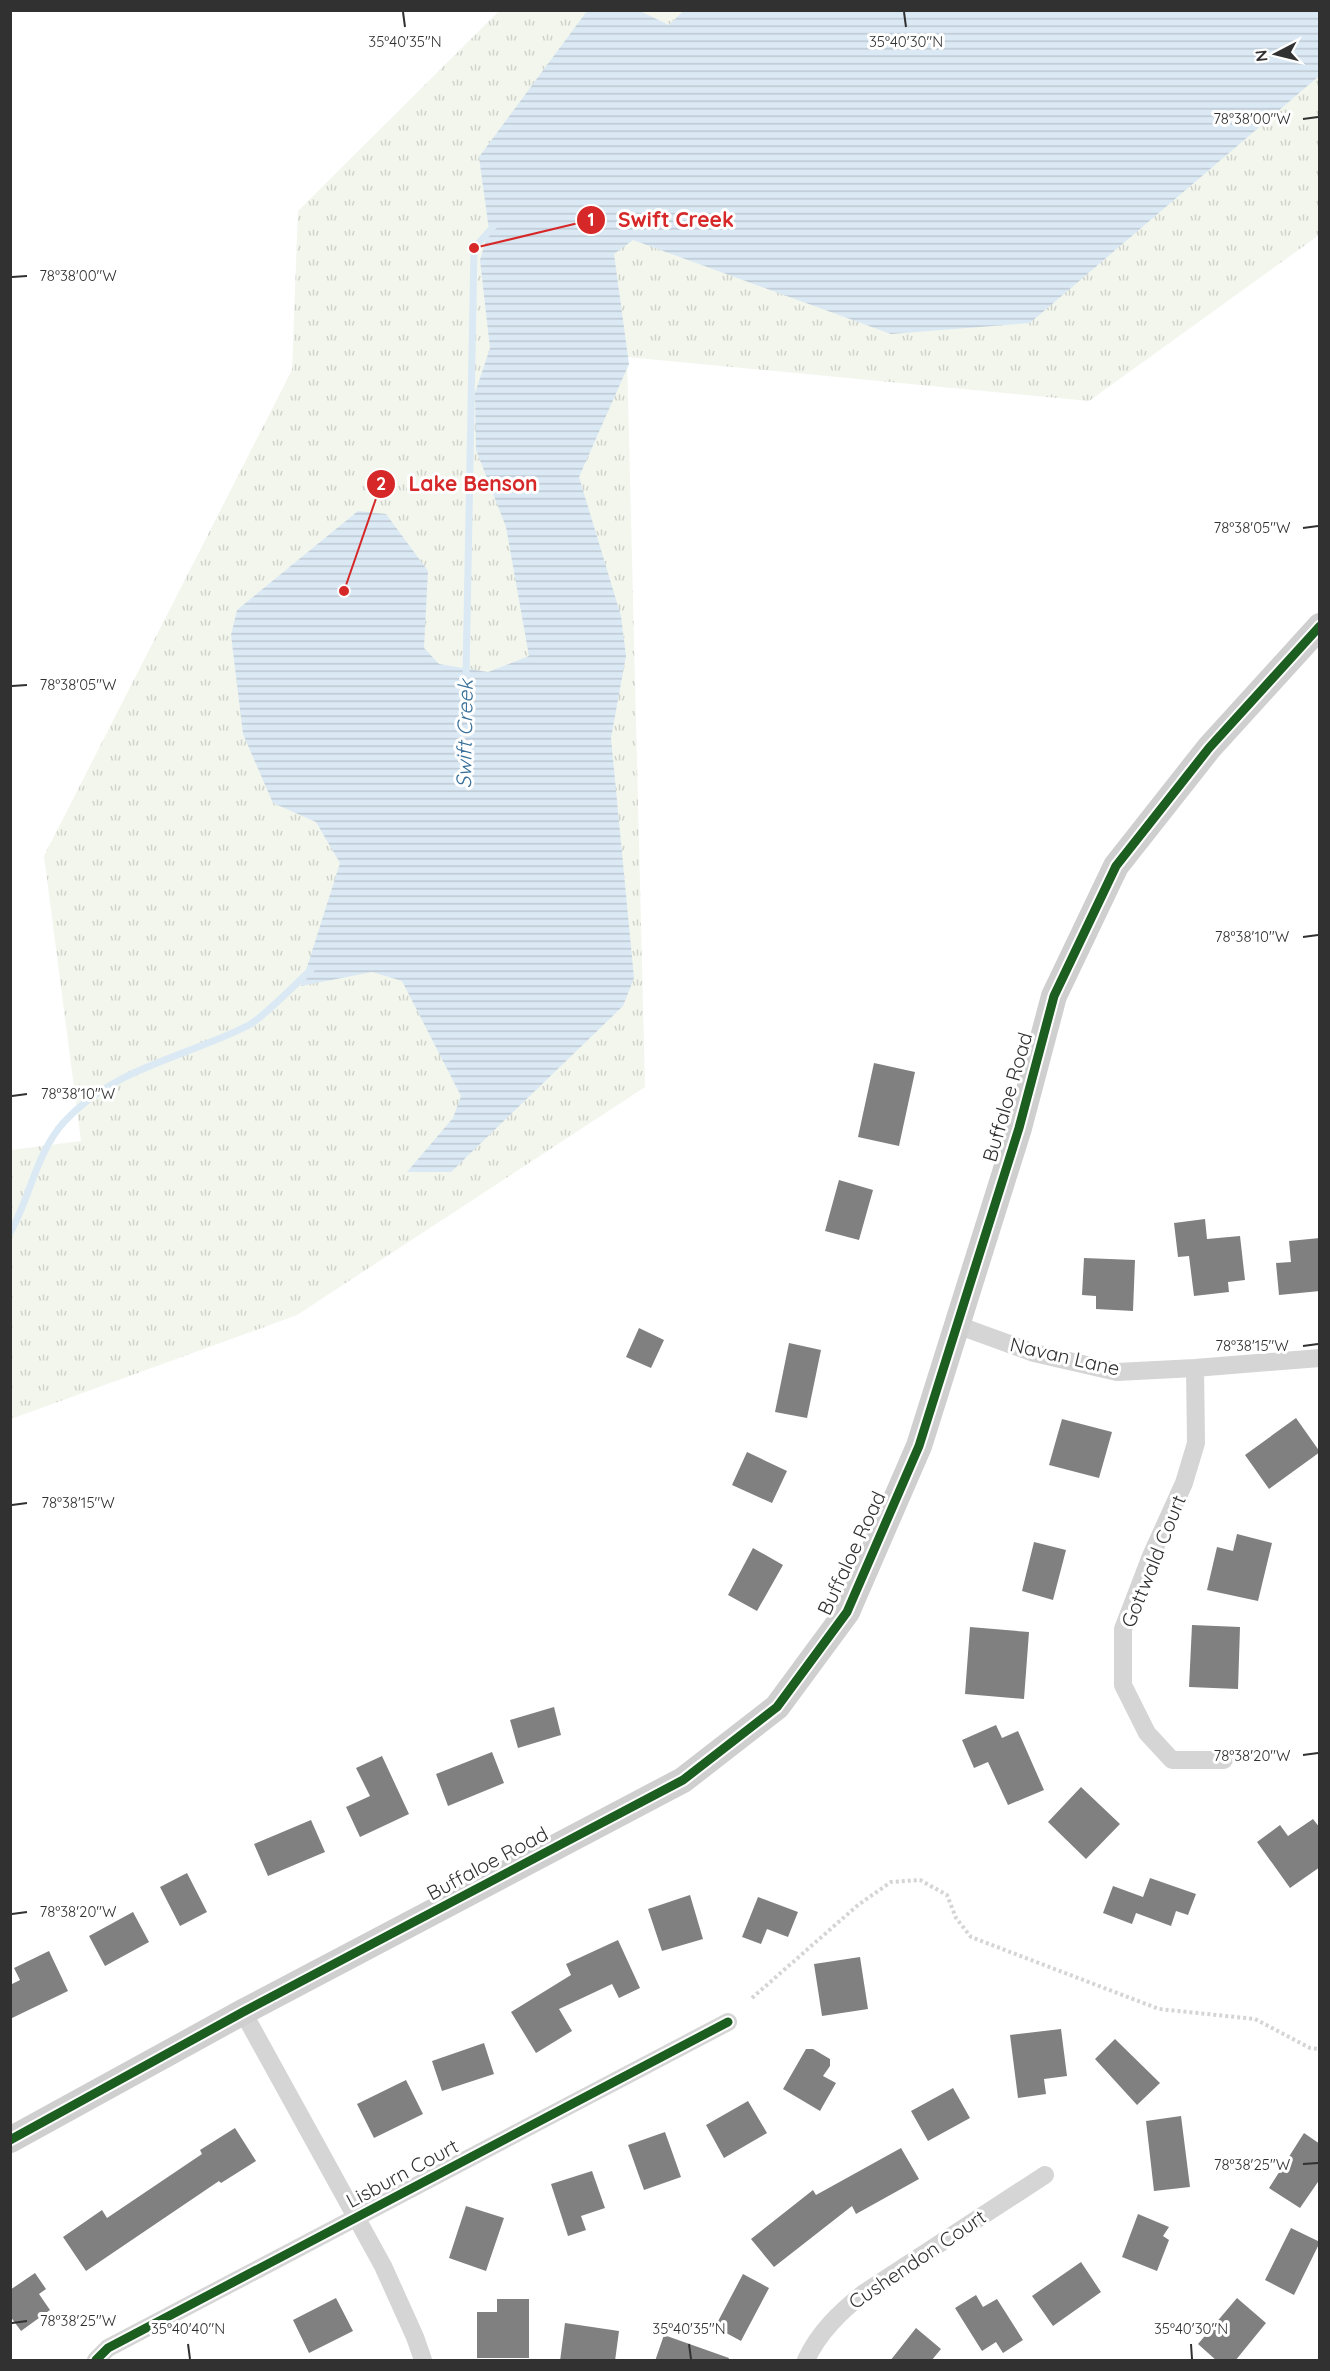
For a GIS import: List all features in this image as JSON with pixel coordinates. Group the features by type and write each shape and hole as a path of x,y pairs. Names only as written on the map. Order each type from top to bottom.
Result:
{"street":[{"name":"Buffaloe Road","path":"10,2140 243,2012 683,1780 777,1707 847,1612 919,1446 1019,1128 1054,996 1116,866 1209,748 1320,626"},
{"name":"Navan Lane","path":"957,1325 1034,1353 1118,1372 1320,1358"},
{"name":"Gottwald Court","path":"1195,1368 1196,1443 1184,1483 1151,1556 1123,1629 1123,1685 1147,1733 1172,1760 1224,1760"},
{"path":"243,2012 357,2217 400,2302 423,2361"},
{"name":"Lisburn Court","path":"96,2361 108,2348 728,2022"},
{"name":"Cushendon Court","path":"806,2361 824,2329 845,2308 888,2276 1045,2175"}],"path":[{"path":"752,1998 858,1905 891,1882 920,1880 947,1895 956,1918 971,1937 1159,2009 1255,2019 1310,2048 1320,2049"}],"green space":[{"path":"499,11 1319,11 1319,235 1089,401 627,357 645,1087 297,1315 11,1419 11,1150 81,1141 44,856 292,370 298,211"}],"water":[{"path":"684,10 1319,11 1319,76 1030,323 891,334 633,240 614,254 629,364 579,477 621,616 626,656 611,738 634,978 623,1006 451,1172 407,1172 453,1118 461,1096 402,981 372,972 301,986 340,863 316,822 273,803 243,734 231,635 237,610 358,511 386,514 428,571 424,648 439,664 488,672 529,656 506,527 476,450 475,393 490,348 480,260 489,230 479,157 587,11 640,11 669,25"}],"building":[{"path":"874,1063 915,1072 899,1146 858,1137"},
{"path":"839,1180 873,1190 859,1240 825,1231"},
{"path":"1205,1219 1207,1239 1240,1236 1245,1280 1228,1282 1229,1292 1194,1296 1189,1256 1178,1257 1174,1223"},
{"path":"1320,1238 1320,1291 1279,1295 1276,1263 1291,1262 1289,1241"},
{"path":"1084,1258 1135,1260 1133,1311 1096,1309 1096,1296 1082,1295"},
{"path":"639,1328 664,1340 651,1368 626,1357"},
{"path":"789,1343 821,1350 807,1418 775,1412"},
{"path":"1296,1418 1320,1452 1269,1489 1245,1455"},
{"path":"1062,1419 1112,1432 1099,1478 1049,1465"},
{"path":"747,1452 787,1471 772,1503 732,1485"},
{"path":"1237,1534 1272,1543 1258,1601 1207,1590 1217,1547 1233,1551"},
{"path":"1034,1542 1066,1550 1053,1600 1022,1591"},
{"path":"753,1548 783,1565 757,1611 728,1595"},
{"path":"1192,1625 1240,1627 1238,1689 1189,1687"},
{"path":"970,1627 1029,1632 1024,1699 965,1694"},
{"path":"554,1707 561,1735 518,1748 510,1720"},
{"path":"996,1725 1002,1738 1018,1731 1044,1790 1008,1805 988,1762 974,1768 962,1740"},
{"path":"492,1752 504,1783 448,1806 436,1774"},
{"path":"382,1756 409,1814 360,1837 346,1807 370,1796 356,1768"},
{"path":"1081,1787 1120,1824 1086,1859 1048,1822"},
{"path":"1313,1819 1320,1828 1320,1867 1290,1888 1257,1842 1280,1825 1288,1836"},
{"path":"311,1820 325,1852 268,1876 254,1844"},
{"path":"187,1873 207,1912 180,1926 160,1887"},
{"path":"1150,1878 1196,1894 1188,1915 1176,1911 1171,1926 1136,1913 1132,1924 1103,1913 1113,1886 1143,1897"},
{"path":"690,1895 703,1939 662,1951 648,1909"},
{"path":"758,1897 798,1912 788,1937 767,1929 761,1944 742,1937"},
{"path":"133,1912 149,1942 105,1966 89,1936"},
{"path":"618,1940 640,1988 619,1998 612,1984 559,2009 572,2031 536,2053 511,2012 571,1975 566,1964"},
{"path":"49,1951 68,1991 10,2019 10,1985 20,1980 14,1968"},
{"path":"860,1957 868,2009 822,2016 814,1964"},
{"path":"1061,2029 1067,2076 1044,2079 1046,2094 1018,2098 1010,2035"},
{"path":"1115,2039 1160,2083 1137,2105 1095,2059"},
{"path":"484,2043 494,2074 442,2091 432,2061"},
{"path":"806,2049 813,2049 830,2059 830,2066 823,2076 836,2083 820,2111 783,2089"},
{"path":"406,2080 423,2114 374,2138 357,2104"},
{"path":"953,2088 970,2118 928,2141 911,2111"},
{"path":"748,2101 767,2133 724,2158 706,2125"},
{"path":"1181,2116 1190,2187 1154,2191 1146,2121"},
{"path":"235,2128 256,2161 221,2183 219,2181 86,2271 63,2237 102,2210 107,2218 202,2154 200,2150"},
{"path":"665,2132 681,2177 644,2190 628,2145"},
{"path":"1304,2133 1320,2144 1320,2179 1300,2208 1269,2188"},
{"path":"901,2148 919,2179 856,2214 852,2206 774,2267 751,2239 813,2190 816,2195"},
{"path":"592,2171 605,2208 581,2216 586,2230 568,2236 551,2184"},
{"path":"466,2206 504,2218 486,2271 449,2258"},
{"path":"1138,2214 1169,2227 1163,2236 1169,2240 1157,2271 1122,2257"},
{"path":"1291,2228 1320,2242 1294,2295 1265,2280"},
{"path":"1081,2262 1101,2292 1053,2326 1032,2296"},
{"path":"35,2273 46,2289 39,2294 50,2310 21,2331 10,2316 10,2290"},
{"path":"743,2274 769,2288 741,2341 715,2327"},
{"path":"976,2295 983,2307 997,2299 1023,2340 1003,2353 996,2342 982,2351 955,2308"},
{"path":"336,2298 353,2331 309,2353 293,2320"},
{"path":"1237,2298 1266,2323 1235,2361 1217,2361 1198,2344"},
{"path":"497,2299 529,2299 529,2358 477,2358 477,2312 497,2312"},
{"path":"565,2323 619,2331 615,2361 560,2361"},
{"path":"916,2328 941,2349 931,2361 890,2361"},
{"path":"664,2335 729,2358 728,2361 655,2361"}],"waterway":[{"name":"Swift Creek","path":"466,676 474,248 493,227"},
{"path":"10,1233 54,1134 84,1103 105,1088 128,1076 256,1021 311,970"}],"cycle path":[{"path":"10,2140 243,2012 683,1780 777,1707 847,1612 919,1446 1019,1128 1054,996 1116,866 1209,748 1320,626"},
{"path":"96,2360 108,2348 728,2022"}],"place":[{"name":"Swift Creek","path":"474,248"},
{"name":"Lake Benson","path":"344,591"}]}
